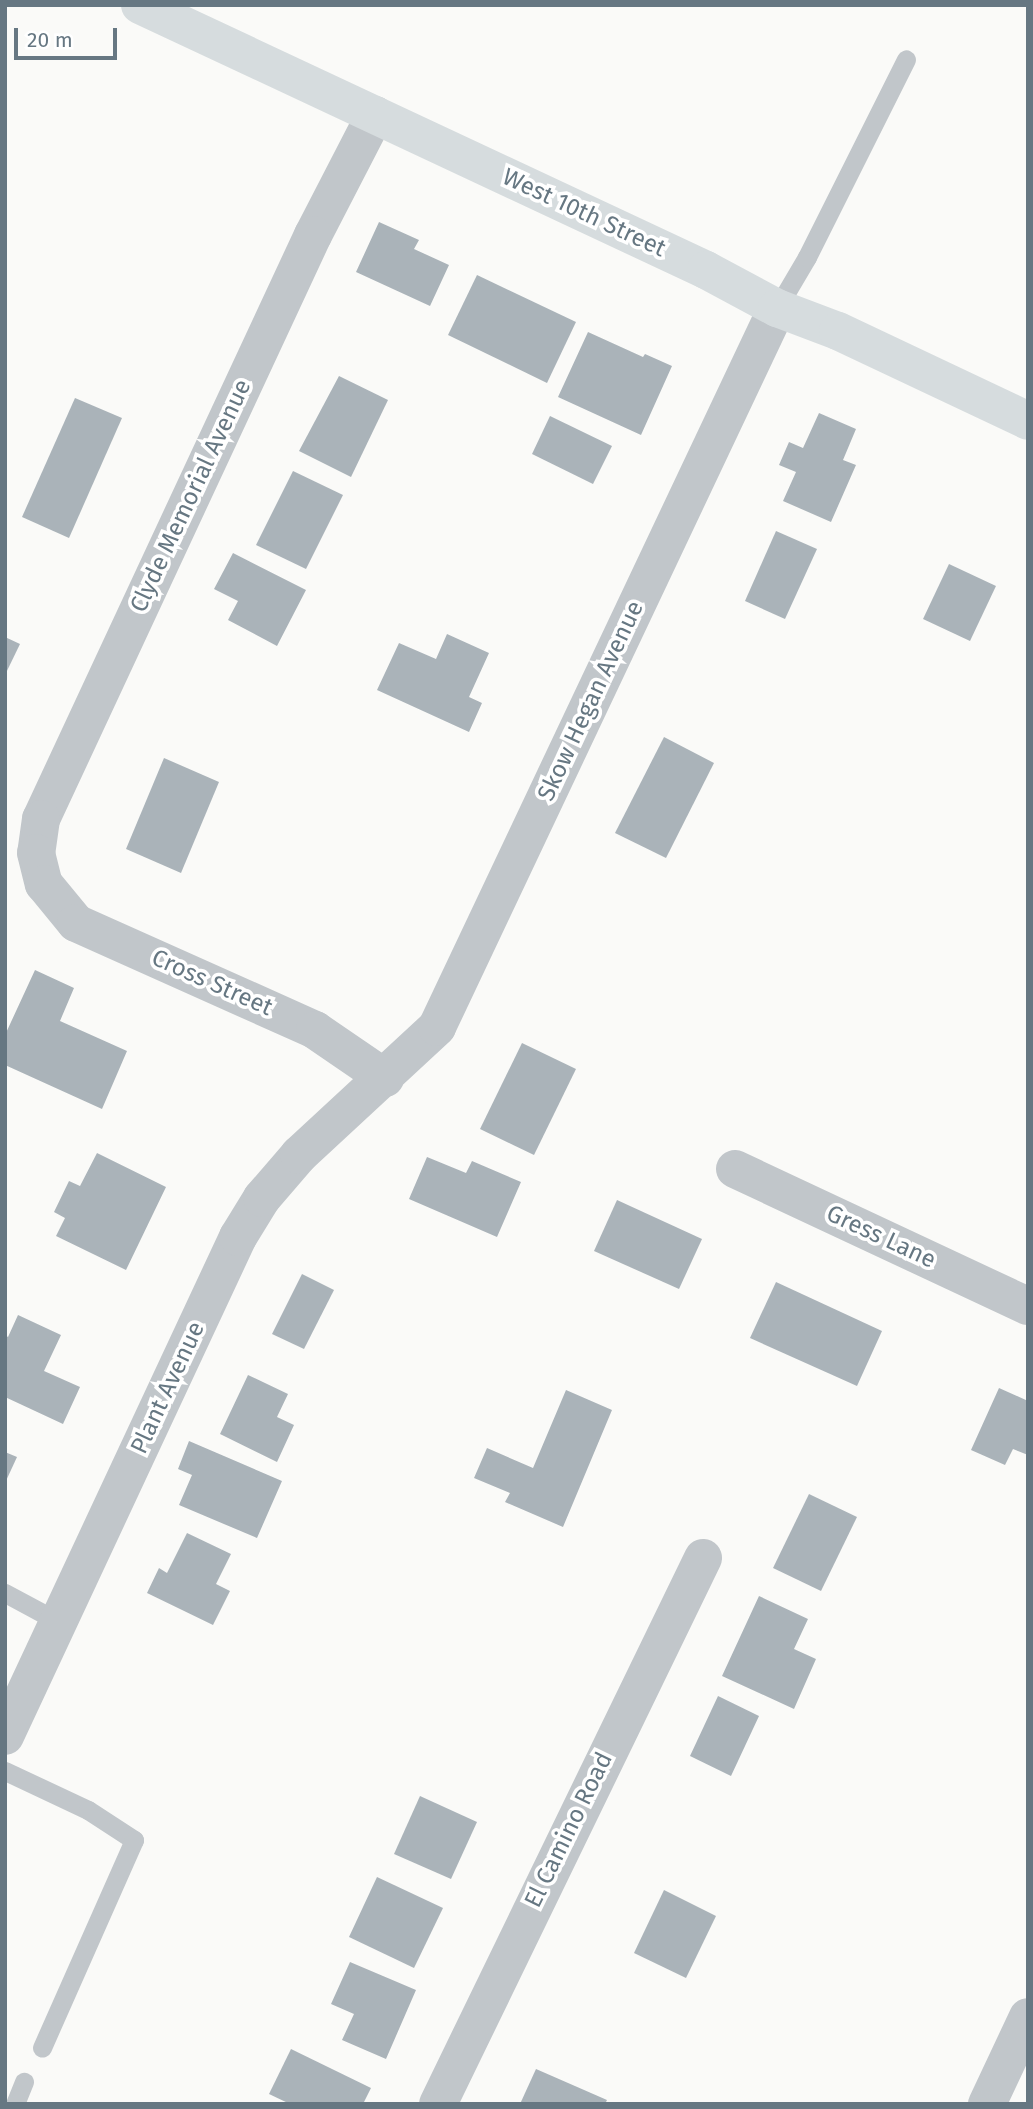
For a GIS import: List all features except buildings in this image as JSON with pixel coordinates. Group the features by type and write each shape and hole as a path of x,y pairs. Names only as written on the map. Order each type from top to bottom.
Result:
{"street":[{"name":"West 10th Street","path":"140,5 706,270 777,308 838,331 1028,421"},
{"name":"Clyde Memorial Avenue","path":"44,884 36,853 41,819 313,235 375,115"},
{"name":"Skow Hegan Avenue","path":"385,1078 437,1027 777,308"},
{"name":"Cross Street","path":"44,884 76,923 315,1030 385,1078"},
{"name":"Plant Avenue","path":"5,1735 238,1237 262,1198 299,1155 385,1078"},
{"name":"Gress Lane","path":"735,1169 1028,1306"},
{"name":"El Camino Road","path":"438,2104 703,1558"},
{"path":"988,2104 1028,2017"}],"lane":[{"path":"777,308 807,257 906,59"},
{"path":"5,1593 59,1622"},
{"path":"5,1771 88,1810 135,1840 42,2048"},
{"path":"15,2104 24,2082"}]}
